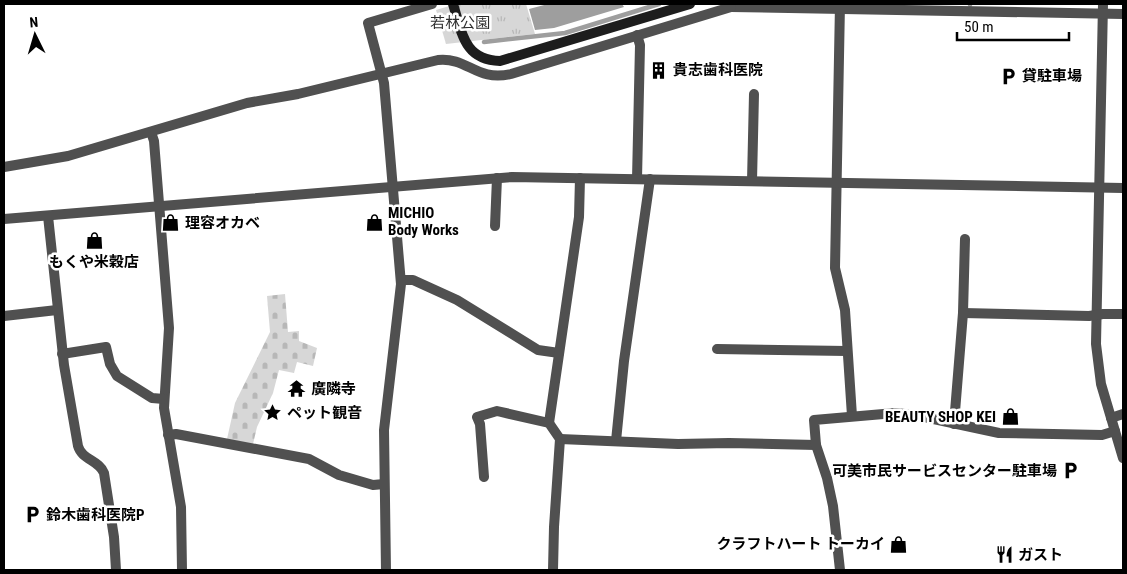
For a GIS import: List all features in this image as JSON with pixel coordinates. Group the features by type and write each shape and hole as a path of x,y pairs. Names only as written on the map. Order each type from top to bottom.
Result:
{"street":[{"path":"386,570 384,423 400,304 401,280 384,83 368,23 432,4"},
{"path":"453,4 466,45 472,52 490,61 500,61 554,46 690,4"},
{"path":"4,167 68,156 247,103 298,94 382,72 447,59 482,74 501,76 637,36 730,5 1103,9 1123,14"},
{"path":"840,6 835,268 844,306 852,416"},
{"path":"1103,9 1096,344 1098,371 1123,458"},
{"path":"637,36 640,45 637,178"},
{"path":"752,181 754,94"},
{"path":"151,132 154,141 169,328 164,399 168,435 181,507 182,570"},
{"path":"4,220 497,178 637,178 1123,188"},
{"path":"495,226 497,178"},
{"path":"548,423 579,218 580,178"},
{"path":"616,441 624,361 650,179"},
{"path":"48,216 62,354 79,451 82,455 100,465 104,474 114,537 116,570"},
{"path":"954,424 963,313 965,239"},
{"path":"401,280 413,280 457,300 538,350 559,353"},
{"path":"4,316 57,310"},
{"path":"963,313 1123,314"},
{"path":"62,354 106,347 113,370 122,380 152,398 164,399"},
{"path":"717,349 847,351"},
{"path":"484,477 480,424 477,417 497,411 548,423 560,438 553,570"},
{"path":"840,570 834,506 816,444 814,420 895,412 999,433 1102,435 1115,431"},
{"path":"1111,418 1123,414"},
{"path":"168,435 176,434 309,459 340,475 373,485 384,484"},
{"path":"560,438 678,444 816,444"}],"green space":[{"name":"若林公園","path":"456,4 526,4 535,34 446,44 436,10"},
{"path":"285,294 288,332 299,331 299,341 317,348 313,366 297,362 294,373 279,370 273,393 257,427 253,444 227,439 235,403 270,332 267,296"}],"shaded area":[{"path":"548,4 622,4 624,7 554,28 535,30 529,9"}],"waterway":[{"path":"484,42 565,33 659,4"}],"place":[{"name":"貴志歯科医院","path":"659,70"},
{"name":"貸駐車場","path":"1008,76"},
{"name":"MICHIO Body Works","path":"374,222"},
{"name":"理容オカベ","path":"171,223"},
{"name":"もくや米穀店","path":"94,241"},
{"name":"廣隣寺","path":"297,389"},
{"name":"ペット観音","path":"273,413"},
{"name":"BEAUTY SHOP KEI","path":"1010,417"},
{"name":"可美市民サービスセンター駐車場","path":"1071,471"},
{"name":"鈴木歯科医院P","path":"32,515"},
{"name":"クラフトハート トーカイ","path":"899,544"},
{"name":"ガスト","path":"1004,555"}]}
